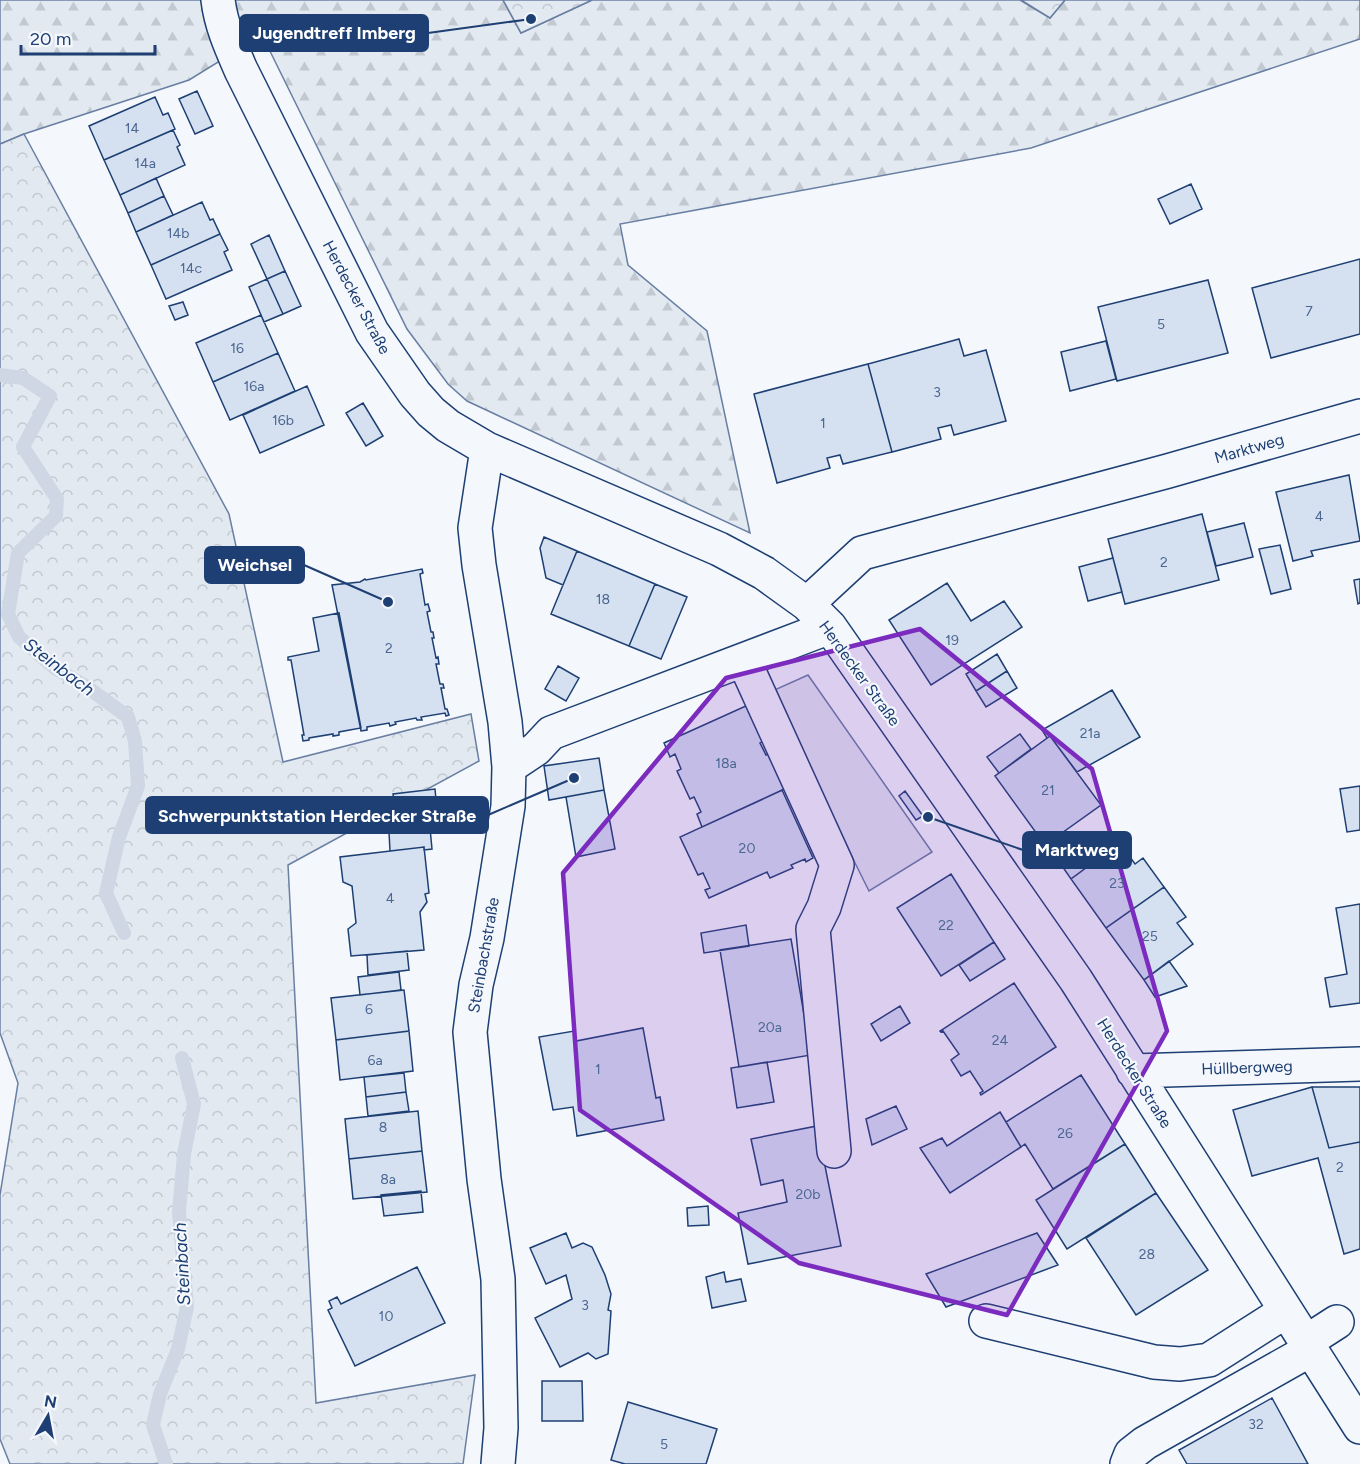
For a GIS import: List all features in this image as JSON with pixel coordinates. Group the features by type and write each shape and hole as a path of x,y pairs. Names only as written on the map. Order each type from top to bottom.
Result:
{"street":[{"name":"Herdecker Straße","path":"218,0 228,39 241,70 372,332 415,394 430,412 448,426 487,449 719,549 764,573 807,604 830,627 1076,980 1360,1427"},
{"name":"Marktweg","path":"807,604 862,554 1360,416"},
{"name":"Steinbachstraße","path":"487,449 476,528 479,566 505,722 509,767 508,806 487,938 473,1003 470,1032 484,1179 498,1279 501,1428 498,1464"},
{"path":"509,767 536,749 551,734 830,627"},
{"path":"744,661 790,746 838,847 837,865 824,907 813,929 834,1152"},
{"name":"Hüllbergweg","path":"1133,1071 1360,1064"},
{"path":"986,1321 1154,1362 1180,1364 1209,1360 1286,1311"},
{"path":"1127,1464 1131,1454 1145,1443 1308,1346 1337,1322"}],"highlighted area":[{"path":"920,629 1092,769 1167,1031 1007,1315 799,1263 580,1110 563,873 726,678"}],"green space":[{"path":"0,0 503,0 521,33 592,0 1020,0 1050,18 1065,0 1360,0 1360,39 1031,148 620,224 628,265 707,331 750,533 467,401 448,384 407,329 262,35 189,80 0,144"},
{"path":"503,0 592,0 521,33"},
{"path":"1021,0 1065,0 1050,18"},
{"path":"24,134 229,514 283,762 471,714 479,761 288,865 316,1403 475,1375 463,1464 10,1464 0,1439 0,1195 18,1083 0,1033 0,144"}],"shaded area":[{"path":"808,675 932,852 869,891 770,692"}],"building":[{"path":"197,91 213,126 195,134 179,99"},
{"path":"155,97 163,115 168,113 175,129 104,160 89,126"},
{"path":"173,130 185,165 120,195 104,160"},
{"path":"156,178 164,196 128,213 120,195"},
{"path":"1191,184 1202,209 1170,224 1158,199"},
{"path":"164,196 173,215 136,232 128,213"},
{"path":"202,202 210,220 213,219 220,234 151,265 136,232"},
{"path":"220,234 228,250 224,252 232,270 166,299 151,265"},
{"path":"269,235 285,271 267,279 251,244"},
{"path":"1360,259 1360,334 1271,358 1252,288"},
{"path":"285,271 301,306 283,314 267,279"},
{"path":"267,279 283,314 264,322 249,287"},
{"path":"1208,280 1228,353 1117,381 1098,307"},
{"path":"183,302 188,315 175,320 169,306"},
{"path":"261,315 278,353 213,382 196,343"},
{"path":"959,339 964,356 986,350 1006,421 954,435 951,425 938,428 941,439 892,452 868,364"},
{"path":"1106,341 1116,379 1070,391 1061,352"},
{"path":"278,353 295,391 230,420 213,382"},
{"path":"868,364 892,452 843,464 840,455 827,458 830,468 777,483 754,394"},
{"path":"307,386 324,425 260,453 243,415"},
{"path":"363,403 383,436 366,446 346,413"},
{"path":"1349,475 1360,541 1311,551 1313,556 1293,561 1276,492"},
{"path":"1202,514 1219,580 1125,604 1108,539"},
{"path":"1244,523 1253,557 1216,566 1207,532"},
{"path":"544,537 577,551 563,585 546,578 540,548"},
{"path":"1280,545 1291,589 1271,594 1259,549"},
{"path":"577,551 655,584 629,646 551,614"},
{"path":"1113,558 1122,592 1088,601 1079,567"},
{"path":"422,569 423,573 420,574 425,605 428,604 430,611 427,612 431,632 433,632 436,658 438,657 439,664 436,664 440,684 443,684 444,688 441,688 445,709 449,715 446,716 445,713 421,717 422,720 416,718 395,722 396,724 390,726 389,723 367,727 367,730 361,731 332,585 360,582 365,579"},
{"path":"1360,579 1360,603 1358,604 1354,580"},
{"path":"947,583 971,621 1004,601 1022,627 931,685 889,620"},
{"path":"655,584 687,597 661,659 629,646"},
{"path":"339,613 361,728 339,732 339,735 309,738 303,741 302,735 304,735 291,660 288,660 288,657 319,651 313,618"},
{"path":"997,654 1007,671 976,691 966,674"},
{"path":"558,666 579,678 566,701 545,689"},
{"path":"1007,671 1017,688 986,707 976,691"},
{"path":"1112,690 1140,737 1077,772 1050,736 1047,738 1042,730"},
{"path":"748,705 764,741 760,743 766,755 769,754 785,789 702,827 697,814 701,812 694,797 690,799 677,771 681,769 675,754 670,757 664,743"},
{"path":"1020,734 1031,749 999,773 987,757"},
{"path":"1050,736 1101,805 1045,845 995,776"},
{"path":"599,758 604,790 549,800 544,766"},
{"path":"1360,786 1360,830 1347,832 1340,789"},
{"path":"435,789 437,811 432,812 432,808 396,812 393,794"},
{"path":"604,790 615,849 576,857 566,797"},
{"path":"782,790 813,858 791,865 793,868 770,878 767,872 709,898 705,890 710,888 703,873 698,875 680,837"},
{"path":"905,791 923,816 916,820 899,796"},
{"path":"430,828 432,849 424,850 424,847 390,851 389,832"},
{"path":"1085,837 1099,858 1071,879 1051,850"},
{"path":"1120,843 1135,864 1143,858 1164,887 1106,928 1071,879"},
{"path":"424,847 429,893 425,894 427,902 420,912 424,950 351,956 348,929 356,923 352,886 343,882 340,857"},
{"path":"951,874 994,942 941,976 897,908"},
{"path":"1164,887 1186,917 1177,923 1193,944 1144,980 1106,928"},
{"path":"1360,904 1360,1003 1330,1007 1325,978 1347,974 1336,908"},
{"path":"746,925 749,946 704,953 701,933"},
{"path":"791,939 811,1055 739,1067 720,950"},
{"path":"994,942 1005,959 970,981 959,965"},
{"path":"407,951 409,970 368,975 367,955"},
{"path":"1169,961 1187,986 1155,997 1144,980"},
{"path":"399,972 401,990 360,995 358,977"},
{"path":"1014,983 1056,1047 981,1095 983,1091 970,1071 961,1076 951,1060 959,1054 943,1031 940,1031"},
{"path":"404,990 409,1031 336,1040 331,998"},
{"path":"900,1006 910,1023 881,1041 871,1024"},
{"path":"643,1028 656,1098 660,1097 664,1120 577,1136 573,1107 553,1110 539,1037 574,1031 576,1041"},
{"path":"409,1031 413,1071 340,1080 336,1040"},
{"path":"767,1062 774,1102 737,1108 731,1068"},
{"path":"404,1073 406,1092 366,1097 364,1077"},
{"path":"1081,1075 1125,1144 1053,1189 1025,1144 1021,1147 1006,1122"},
{"path":"1312,1087 1329,1148 1360,1142 1360,1249 1344,1254 1318,1158 1252,1176 1233,1110"},
{"path":"1312,1087 1360,1087 1360,1142 1329,1148"},
{"path":"406,1092 409,1111 368,1116 366,1097"},
{"path":"896,1106 907,1129 872,1145 866,1119"},
{"path":"418,1111 422,1151 349,1159 345,1119"},
{"path":"1000,1112 1021,1147 950,1193 920,1148 942,1138 947,1146"},
{"path":"817,1126 841,1246 748,1264 738,1213 787,1202 783,1180 761,1185 751,1139"},
{"path":"1125,1144 1156,1193 1067,1249 1036,1200"},
{"path":"422,1151 427,1192 353,1199 349,1159"},
{"path":"421,1191 423,1212 384,1216 381,1195"},
{"path":"1156,1193 1208,1270 1136,1315 1086,1238"},
{"path":"708,1206 709,1225 688,1226 687,1208"},
{"path":"566,1233 572,1248 583,1243 592,1247 611,1294 608,1310 611,1311 608,1354 596,1359 588,1353 560,1367 535,1318 572,1299 566,1275 546,1284 530,1248"},
{"path":"1037,1233 1058,1265 946,1307 926,1274"},
{"path":"417,1267 445,1323 355,1366 328,1310 332,1308 329,1301 337,1297 341,1304"},
{"path":"724,1272 726,1282 741,1279 746,1301 712,1308 706,1277"},
{"path":"542,1381 582,1381 583,1421 542,1421"},
{"path":"1272,1398 1308,1464 1187,1464 1179,1450"},
{"path":"628,1402 717,1429 706,1464 625,1464 611,1460"}],"waterway":[{"name":"Steinbach","path":"0,375 23,378 50,396 23,447 57,499 56,516 18,553 8,614 19,637 43,658 128,717 135,741 138,786 119,837 106,893 124,933"},
{"name":"Steinbach","path":"166,1464 153,1425 160,1394 178,1349 187,1307 179,1212 184,1154 194,1104 182,1058"}],"place":[{"name":"Jugendtreff Imberg","path":"531,19"},
{"name":"Weichsel","path":"388,602"},
{"name":"Schwerpunktstation Herdecker Straße","path":"574,778"},
{"name":"Marktweg","path":"928,817"}]}
